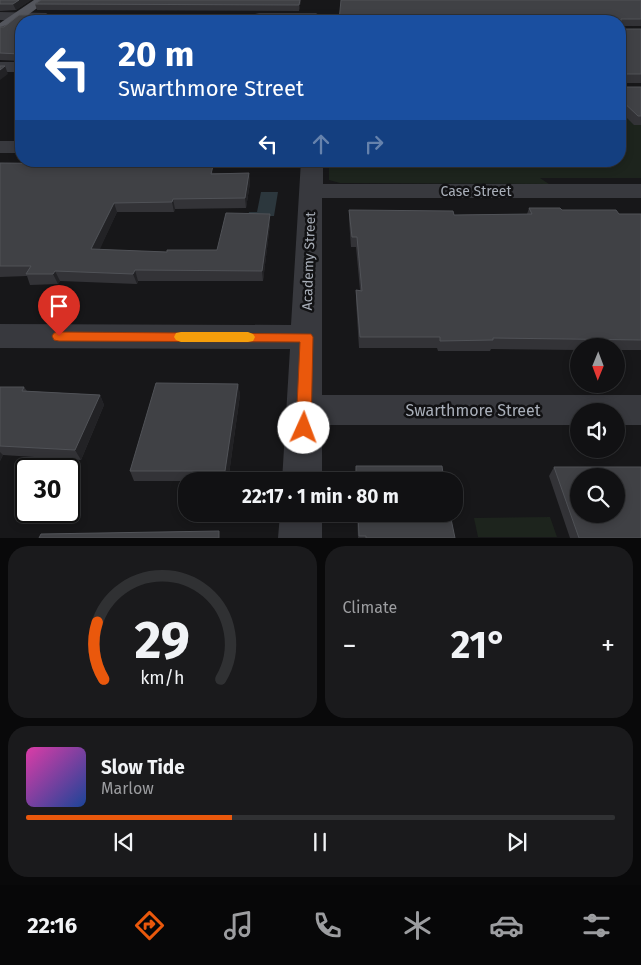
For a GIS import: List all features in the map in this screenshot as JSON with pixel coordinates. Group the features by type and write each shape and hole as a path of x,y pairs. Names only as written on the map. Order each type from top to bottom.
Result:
{"main road":[{"path":"20,15 42,0"},
{"path":"0,29 15,18"}],"street":[{"path":"0,16 15,16"},
{"path":"0,67 15,67"},
{"path":"0,147 15,147"},
{"name":"Case Street","path":"312,176 641,191"},
{"name":"Academy Street","path":"302,472 312,176"},
{"path":"0,336 306,337"},
{"name":"Swarthmore Street","path":"304,410 641,410"},
{"path":"300,538 301,522"}],"shaded area":[{"path":"626,98 641,98 641,178 540,178 549,184 340,183 329,180 329,167 626,167"},
{"path":"261,192 278,192 274,216 248,216 249,212 257,212"},
{"path":"550,517 557,537 478,537 474,518"}],"building":[{"path":"0,0 19,0 13,4 0,4"},
{"path":"41,0 300,0 299,5 35,4"},
{"path":"341,0 641,0 641,19 626,19 626,15 340,15"},
{"path":"15,18 15,54 0,53 0,27 4,27"},
{"path":"626,29 641,29 641,74 626,74"},
{"path":"626,87 641,87 641,116 638,116 626,105"},
{"path":"0,163 15,163 15,167 213,167 211,174 249,173 245,198 173,199 172,202 114,203 91,249 167,252 167,250 217,250 226,213 270,214 262,271 135,270 133,274 55,271 53,274 26,274 31,266 0,266"},
{"path":"529,208 616,210 619,214 641,214 641,340 625,340 625,338 493,338 493,340 440,341 440,337 360,337 356,290 362,291 357,237 352,237 349,210 453,211 454,215 532,214"},
{"path":"156,383 238,384 225,471 130,471"},
{"path":"0,387 24,387 22,391 100,395 75,450 0,446"},
{"path":"356,466 442,466 443,472 356,472"},
{"path":"554,467 641,467 641,538 579,538 574,523 625,523 625,468 570,468 570,512"},
{"path":"358,522 452,522 455,538 366,538 366,536 359,536"},
{"path":"219,531 219,538 39,538 41,534"}],"slow traffic":[{"path":"181,337 248,337"}],"route":[{"path":"59,336 306,337 304,428"}]}
